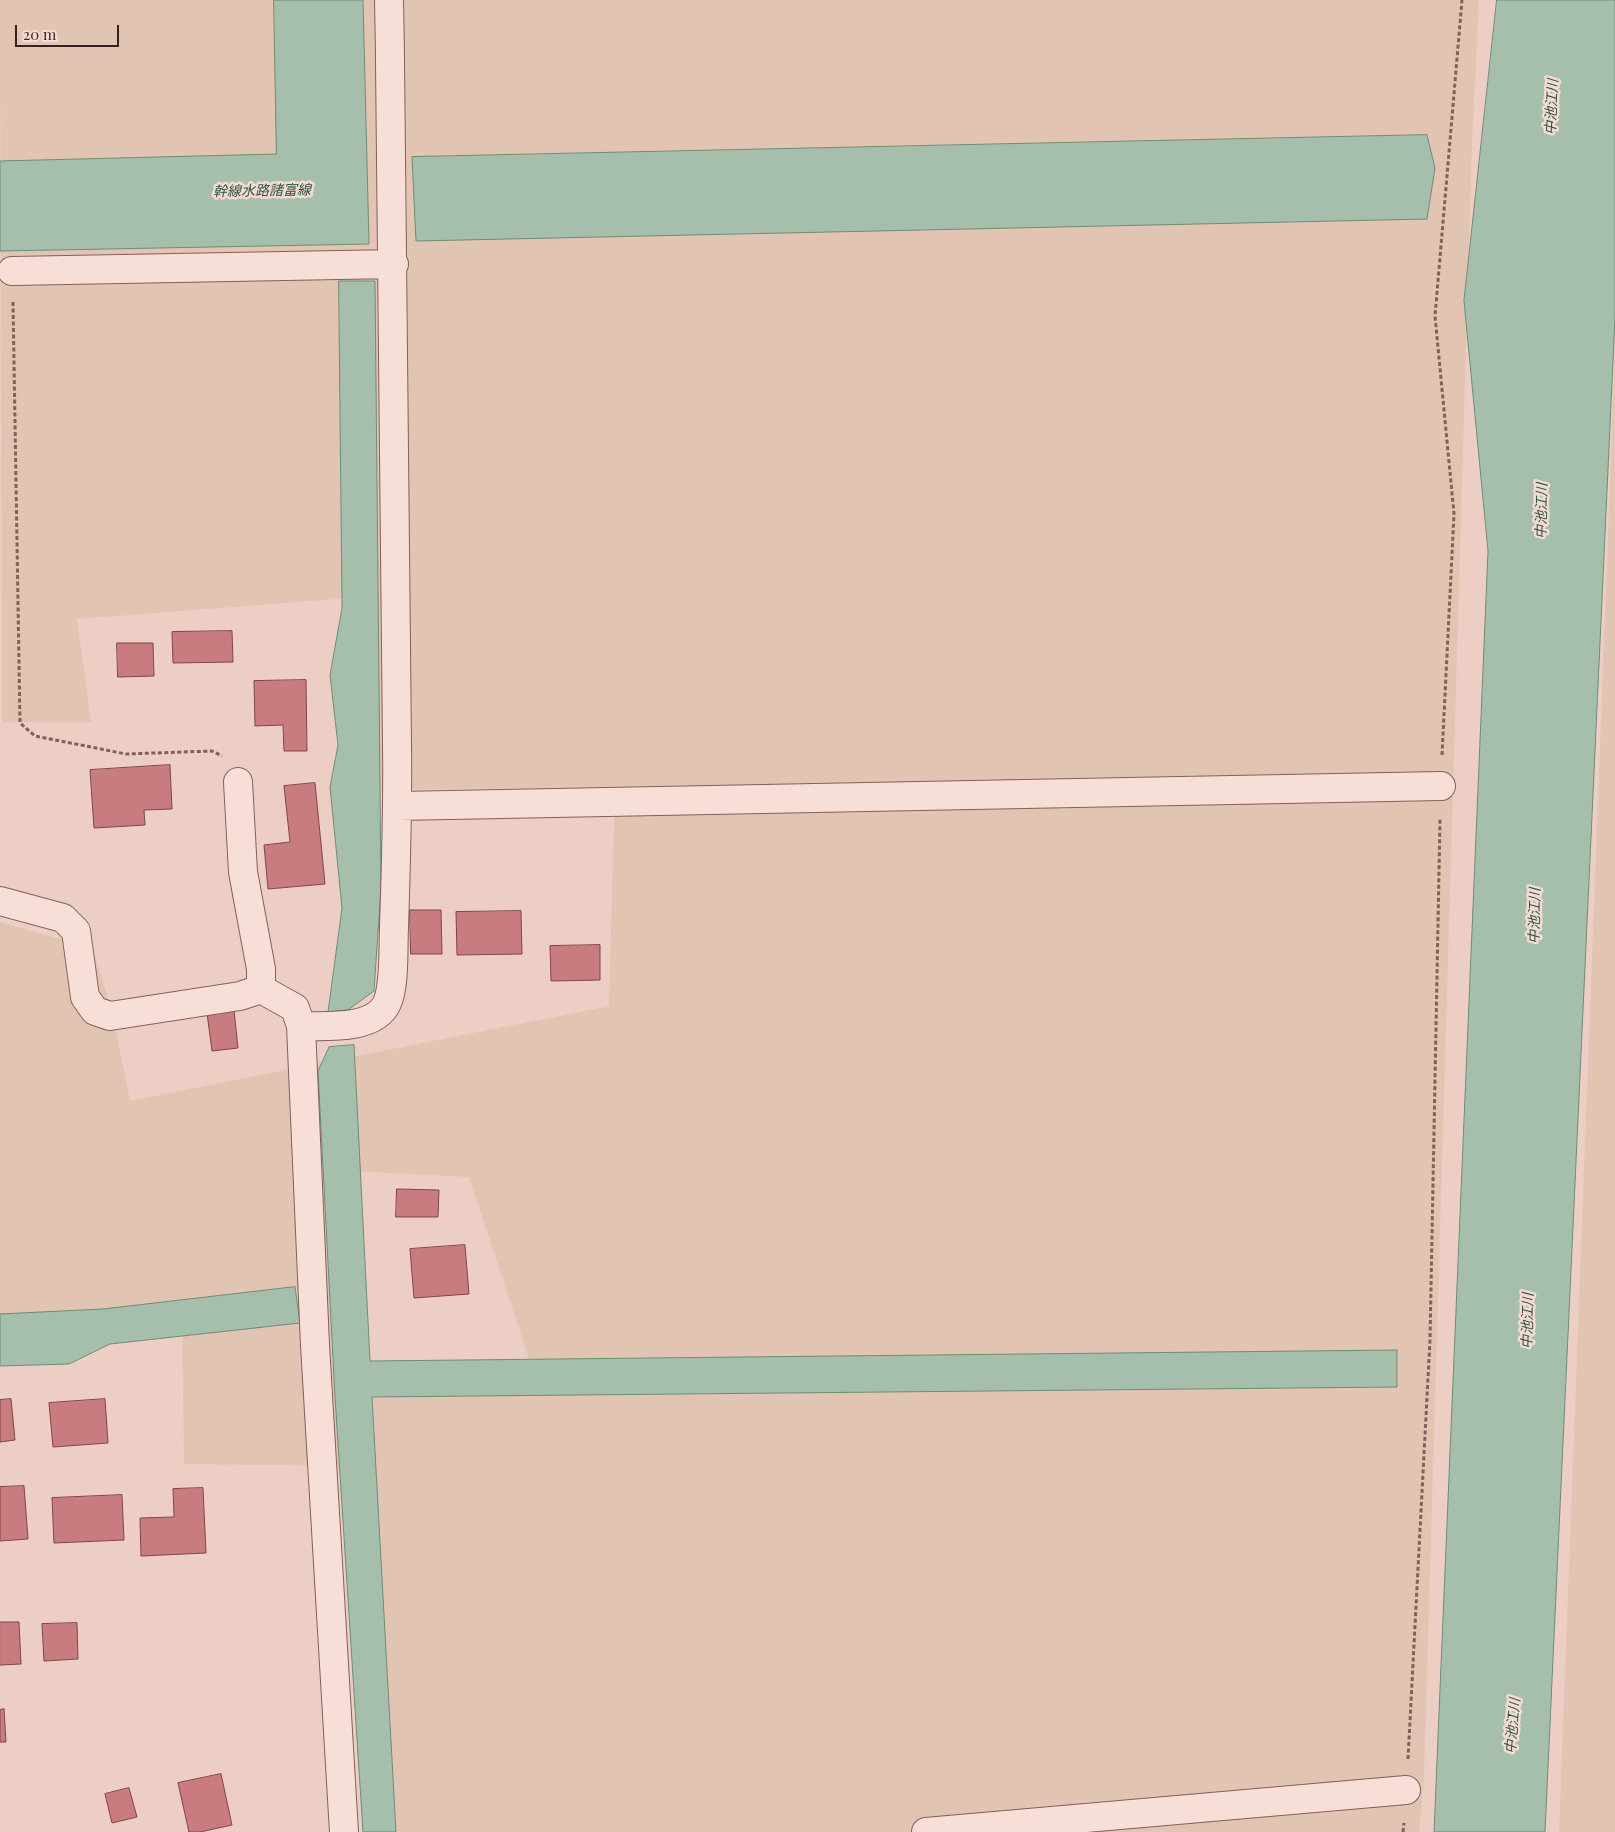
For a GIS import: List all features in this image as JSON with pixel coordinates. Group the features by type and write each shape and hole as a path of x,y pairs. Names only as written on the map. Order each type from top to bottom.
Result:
{"street":[{"path":"0,901 63,918 76,931 85,997 96,1011 110,1016 240,996 261,989 326,1026 377,1017 387,1003 392,973 398,806 394,264 389,0"},
{"path":"12,271 394,264"},
{"path":"238,782 243,872 261,969 261,989"},
{"path":"398,806 1441,786"},
{"path":"326,1026 315,1355 344,1832"},
{"path":"926,1832 1406,1790"}],"path":[{"path":"1403,1832 1430,1340 1441,786 1454,514 1435,316 1462,0"},
{"path":"12,271 20,723 35,736 126,754 212,751 227,759 238,782"}],"shaded area":[{"path":"0,0 1479,0 1472,143 1424,1775 1419,1832 379,1832 350,1466 184,1464 182,1316 0,1335 0,922 92,948 111,1007 130,1101 609,1006 615,787 366,790 362,597 77,619 91,722 2,722","holes":["349,1171 469,1177 534,1374 356,1377"]},
{"path":"1615,351 1615,1832 1559,1832"}],"water":[{"name":"幹線水路諸富線","path":"274,0 363,0 369,244 0,251 0,161 276,154"},
{"name":"中池江川","path":"1497,0 1615,0 1615,318 1545,1832 1434,1832 1488,551 1464,301"},
{"path":"1427,135 1435,168 1427,219 416,241 412,157"},
{"path":"339,281 375,281 381,888 374,991 348,1010 328,1012 342,908 330,787 338,745 330,675 342,608"},
{"path":"354,1045 370,1361 1397,1350 1397,1387 372,1397 396,1832 363,1832 335,1397 318,1071 329,1047"},
{"path":"295,1287 300,1323 110,1344 69,1364 0,1366 0,1314 103,1309"}],"building":[{"path":"232,631 233,662 173,663 172,632"},
{"path":"117,643 153,643 154,676 118,677"},
{"path":"306,680 307,751 284,751 283,725 255,726 254,681"},
{"path":"170,765 172,809 144,810 145,825 94,828 90,770"},
{"path":"315,783 325,884 268,889 264,845 290,842 284,786"},
{"path":"410,910 441,910 442,954 411,954"},
{"path":"521,911 522,954 457,955 456,912"},
{"path":"600,945 600,980 551,981 550,946"},
{"path":"234,1010 238,1048 212,1051 207,1013"},
{"path":"397,1189 439,1190 438,1217 396,1217"},
{"path":"465,1245 469,1294 414,1298 410,1249"},
{"path":"11,1399 15,1440 0,1442 0,1400"},
{"path":"105,1399 108,1443 53,1447 49,1403"},
{"path":"24,1486 28,1539 0,1541 0,1487"},
{"path":"203,1488 206,1553 141,1556 140,1518 174,1517 173,1489"},
{"path":"122,1495 124,1540 54,1543 52,1498"},
{"path":"0,1622 19,1622 21,1664 0,1665"},
{"path":"77,1623 78,1659 44,1661 42,1624"},
{"path":"4,1709 6,1742 0,1742 0,1710"},
{"path":"221,1774 232,1825 200,1832 189,1832 178,1783"},
{"path":"129,1788 137,1817 112,1823 105,1794"}]}
